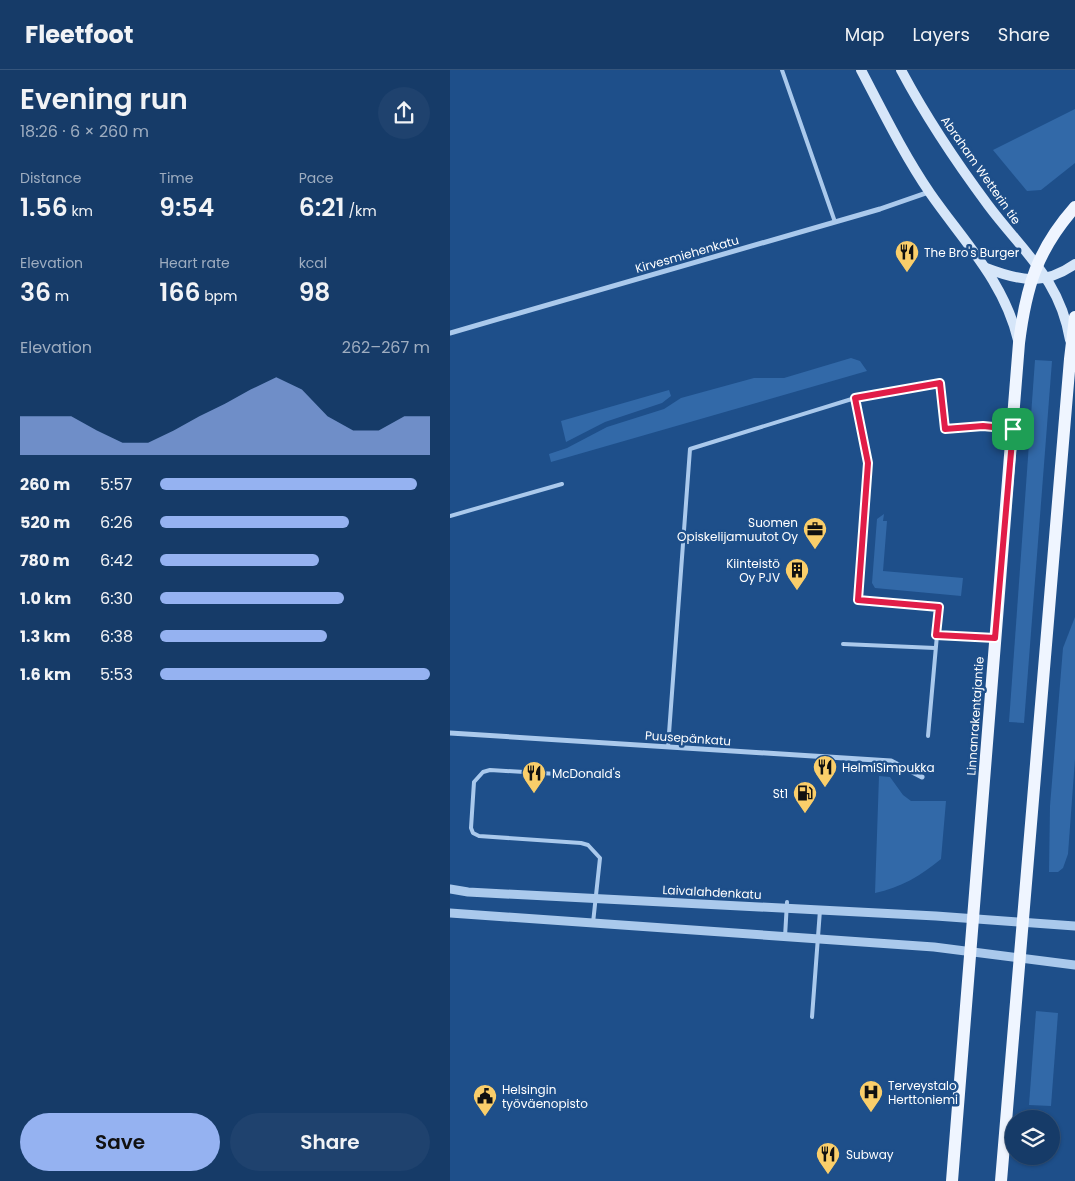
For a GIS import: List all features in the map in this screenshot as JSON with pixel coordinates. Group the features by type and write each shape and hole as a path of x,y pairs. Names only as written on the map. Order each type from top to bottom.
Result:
{"main road":[{"path":"861,70 897,139 930,192 986,268 1012,315 1019,343"},
{"name":"Abraham Wetterin tie","path":"901,70 948,148 992,210 1047,278 1058,296 1066,316 1071,346"},
{"name":"Linnanrakentajantie","path":"952,1181 1019,343 1030,281 1036,265 1075,207"},
{"path":"986,268 1030,281 1047,278 1075,264"},
{"path":"1001,1181 1071,346 1075,317"}],"street":[{"name":"Kirvesmiehenkatu","path":"450,333 835,222 930,192"},
{"name":"Puusepänkatu","path":"450,733 891,761 922,776"},
{"name":"Laivalahdenkatu","path":"450,889 468,892 596,899 787,905 820,910 1075,926"},
{"path":"450,913 970,950 1020,959 1075,965"}],"lane":[{"path":"782,70 835,222"},
{"path":"668,747 690,449 855,398 940,383 945,429 983,426 1013,429"},
{"path":"855,398 868,463 858,600 939,607 928,736"},
{"path":"450,516 562,484"},
{"path":"936,635 995,638"},
{"path":"843,644 935,648"},
{"path":"593,923 600,858 588,845 581,843 479,836 473,833 471,828 474,782 483,772 490,770 606,777"},
{"path":"785,936 787,905"},
{"path":"812,1017 820,910"}],"shaded area":[{"path":"1075,109 1075,163 1041,190 1027,191 993,150"},
{"path":"851,358 860,361 867,371 551,462 549,454 567,448 607,427 664,409 681,398 754,378 784,378"},
{"path":"1035,360 1052,361 1024,723 1009,722"},
{"path":"669,390 671,396 662,403 605,422 566,442 561,421"},
{"path":"884,514 883,521 887,521 883,571 963,578 961,596 875,588 872,583 877,519"},
{"path":"1075,617 1075,759 1068,854 1063,868 1058,872 1049,872 1050,806 1063,648"},
{"path":"879,776 890,777 903,795 911,801 946,801 941,859 910,880 893,888 875,893"},
{"path":"1036,1011 1058,1013 1051,1106 1029,1105"}],"place":[{"name":"The Bro's Burger","path":"907,273"},
{"name":"Suomen Opiskelijamuutot Oy","path":"815,550"},
{"name":"Kiinteistö Oy PJV","path":"797,591"},
{"name":"HelmiSimpukka","path":"825,788"},
{"name":"McDonald's","path":"534,794"},
{"name":"St1","path":"805,814"},
{"name":"Terveystalo Herttoniemi","path":"871,1113"},
{"name":"Helsingin työväenopisto","path":"485,1117"},
{"name":"Subway","path":"828,1175"}],"route":[{"path":"940,383 945,429 983,426 1013,429 995,638 936,635 939,607 858,600 868,463 855,398 940,383"}]}
